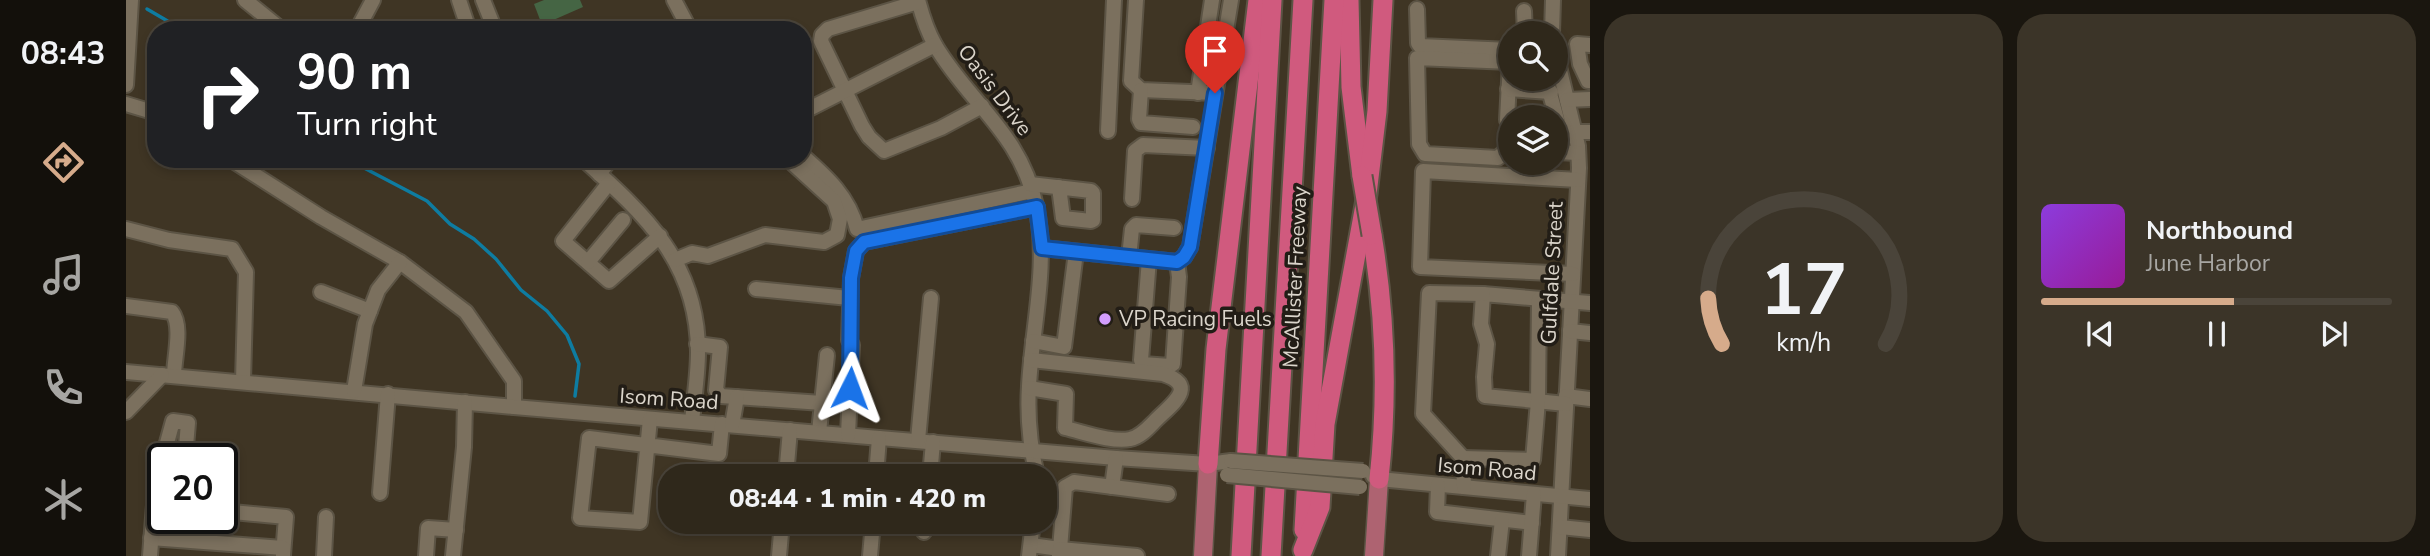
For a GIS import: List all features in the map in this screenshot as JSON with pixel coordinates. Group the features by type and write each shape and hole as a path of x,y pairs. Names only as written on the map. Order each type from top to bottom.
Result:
{"highway":[{"path":"1208,464 1217,339 1258,0"},
{"path":"1241,556 1272,0"},
{"name":"McAllister Freeway","path":"1271,556 1303,0"},
{"name":"McAllister Freeway","path":"1303,553 1334,0"},
{"path":"1349,0 1351,87 1383,311 1385,349 1384,410 1371,475"},
{"path":"1303,553 1320,507 1325,424 1364,216 1377,111 1383,0"}],"main road":[{"path":"1203,556 1208,464"},
{"path":"1371,475 1374,556"}],"street":[{"path":"126,85 131,0"},
{"path":"245,0 271,21"},
{"path":"362,21 373,0"},
{"path":"459,0 466,21"},
{"path":"483,0 491,21"},
{"path":"674,0 685,21"},
{"path":"1108,131 1114,0"},
{"path":"1136,0 1131,81 1141,90 1215,93"},
{"path":"1198,93 1212,0"},
{"path":"1042,248 1177,262 1184,257 1190,247 1231,0"},
{"path":"1552,21 1553,0"},
{"path":"918,1 828,29 822,35 821,41 869,138 884,152 942,128 982,106"},
{"name":"Oasis Drive","path":"918,1 935,45 962,84 1012,145 1037,207 1042,248 1028,388 1028,431 1034,464"},
{"path":"1417,9 1420,46 1498,49"},
{"path":"1524,11 1524,21"},
{"path":"1590,45 1577,44 1580,64 1590,81"},
{"path":"812,108 935,45"},
{"path":"1498,61 1417,58 1419,144 1425,154 1498,158"},
{"path":"1568,62 1580,64"},
{"path":"1141,90 1141,124 1193,127"},
{"name":"Gulfdale Street","path":"1558,556 1578,180 1578,153 1565,91"},
{"path":"1567,100 1590,99"},
{"path":"126,104 147,110"},
{"path":"1574,131 1590,132"},
{"path":"1132,199 1135,151 1138,147 1207,148"},
{"path":"1568,153 1578,153"},
{"path":"812,164 836,187 853,213 857,229 1031,188 1059,187"},
{"path":"244,168 321,218 401,262 466,312 514,381 514,407"},
{"path":"593,168 644,215 675,260 687,289 693,310 697,344 692,422"},
{"path":"608,168 563,241 609,281 660,236"},
{"path":"675,260 692,253 708,256 765,235 824,242 837,234 839,219 834,201 798,168"},
{"path":"1573,274 1420,267 1423,171 1578,180"},
{"path":"848,435 852,345 849,340 849,298 856,251 864,242 1037,207"},
{"path":"587,262 623,220"},
{"path":"1129,257 1132,229 1136,225 1174,228"},
{"path":"126,229 169,240 232,249 246,272 243,381"},
{"path":"1033,341 1064,347 1076,252"},
{"path":"1149,260 1141,360 1143,363 1170,366 1173,364 1179,277 1177,262"},
{"path":"354,391 365,324 378,290 401,262"},
{"path":"756,289 849,298"},
{"path":"321,292 370,312"},
{"path":"1464,487 1463,458 1423,414 1429,293 1483,293 1590,303"},
{"path":"1483,293 1481,324 1487,344 1485,396 1538,401 1590,399"},
{"path":"928,464 925,441 931,298"},
{"path":"1463,458 1533,460 1538,401 1539,299"},
{"path":"126,306 172,312 175,315 177,336 168,375 126,412"},
{"path":"1570,331 1590,333"},
{"path":"697,344 720,346 716,390 721,396 822,403"},
{"path":"819,432 827,355"},
{"path":"1028,388 1066,394 1065,428 1128,440 1137,438 1181,394 1177,381 1157,374 1031,360"},
{"name":"Isom Road","path":"126,372 1116,458 1208,464 1231,461 1590,499"},
{"path":"380,493 388,394"},
{"path":"650,419 648,446 640,522 580,518 589,438 648,446 719,454 737,397"},
{"path":"453,556 466,402"},
{"path":"167,443 173,421 188,423 186,443"},
{"path":"787,464 790,430"},
{"path":"877,464 879,438"},
{"path":"1112,487 1116,458"},
{"name":"Isom Road","path":"1208,464 1227,475 1360,487 1371,475"},
{"path":"1060,552 1065,487 1074,482 1168,494"},
{"path":"1438,485 1437,512 1532,523"},
{"path":"1529,556 1534,494"},
{"path":"151,538 283,552 286,517 238,512"},
{"path":"324,556 326,517"},
{"path":"1498,556 1502,520"},
{"path":"1560,527 1590,530"},
{"path":"426,556 428,528 456,530"},
{"path":"150,556 152,534"},
{"path":"779,556 781,534"},
{"path":"870,556 872,534"},
{"path":"1030,551 1137,556"}],"green space":[{"path":"544,0 580,0 583,7 551,21 540,21 534,4"}],"waterway":[{"path":"147,9 168,21"},
{"path":"364,168 427,201 450,224 474,239 496,259 521,290 547,311 567,335 579,364 575,396"}],"place":[{"name":"VP Racing Fuels","path":"1105,319"}],"route":[{"path":"850,388 852,345 849,340 849,298 856,251 864,242 1037,207 1042,248 1177,262 1184,257 1190,247 1215,93"}]}
